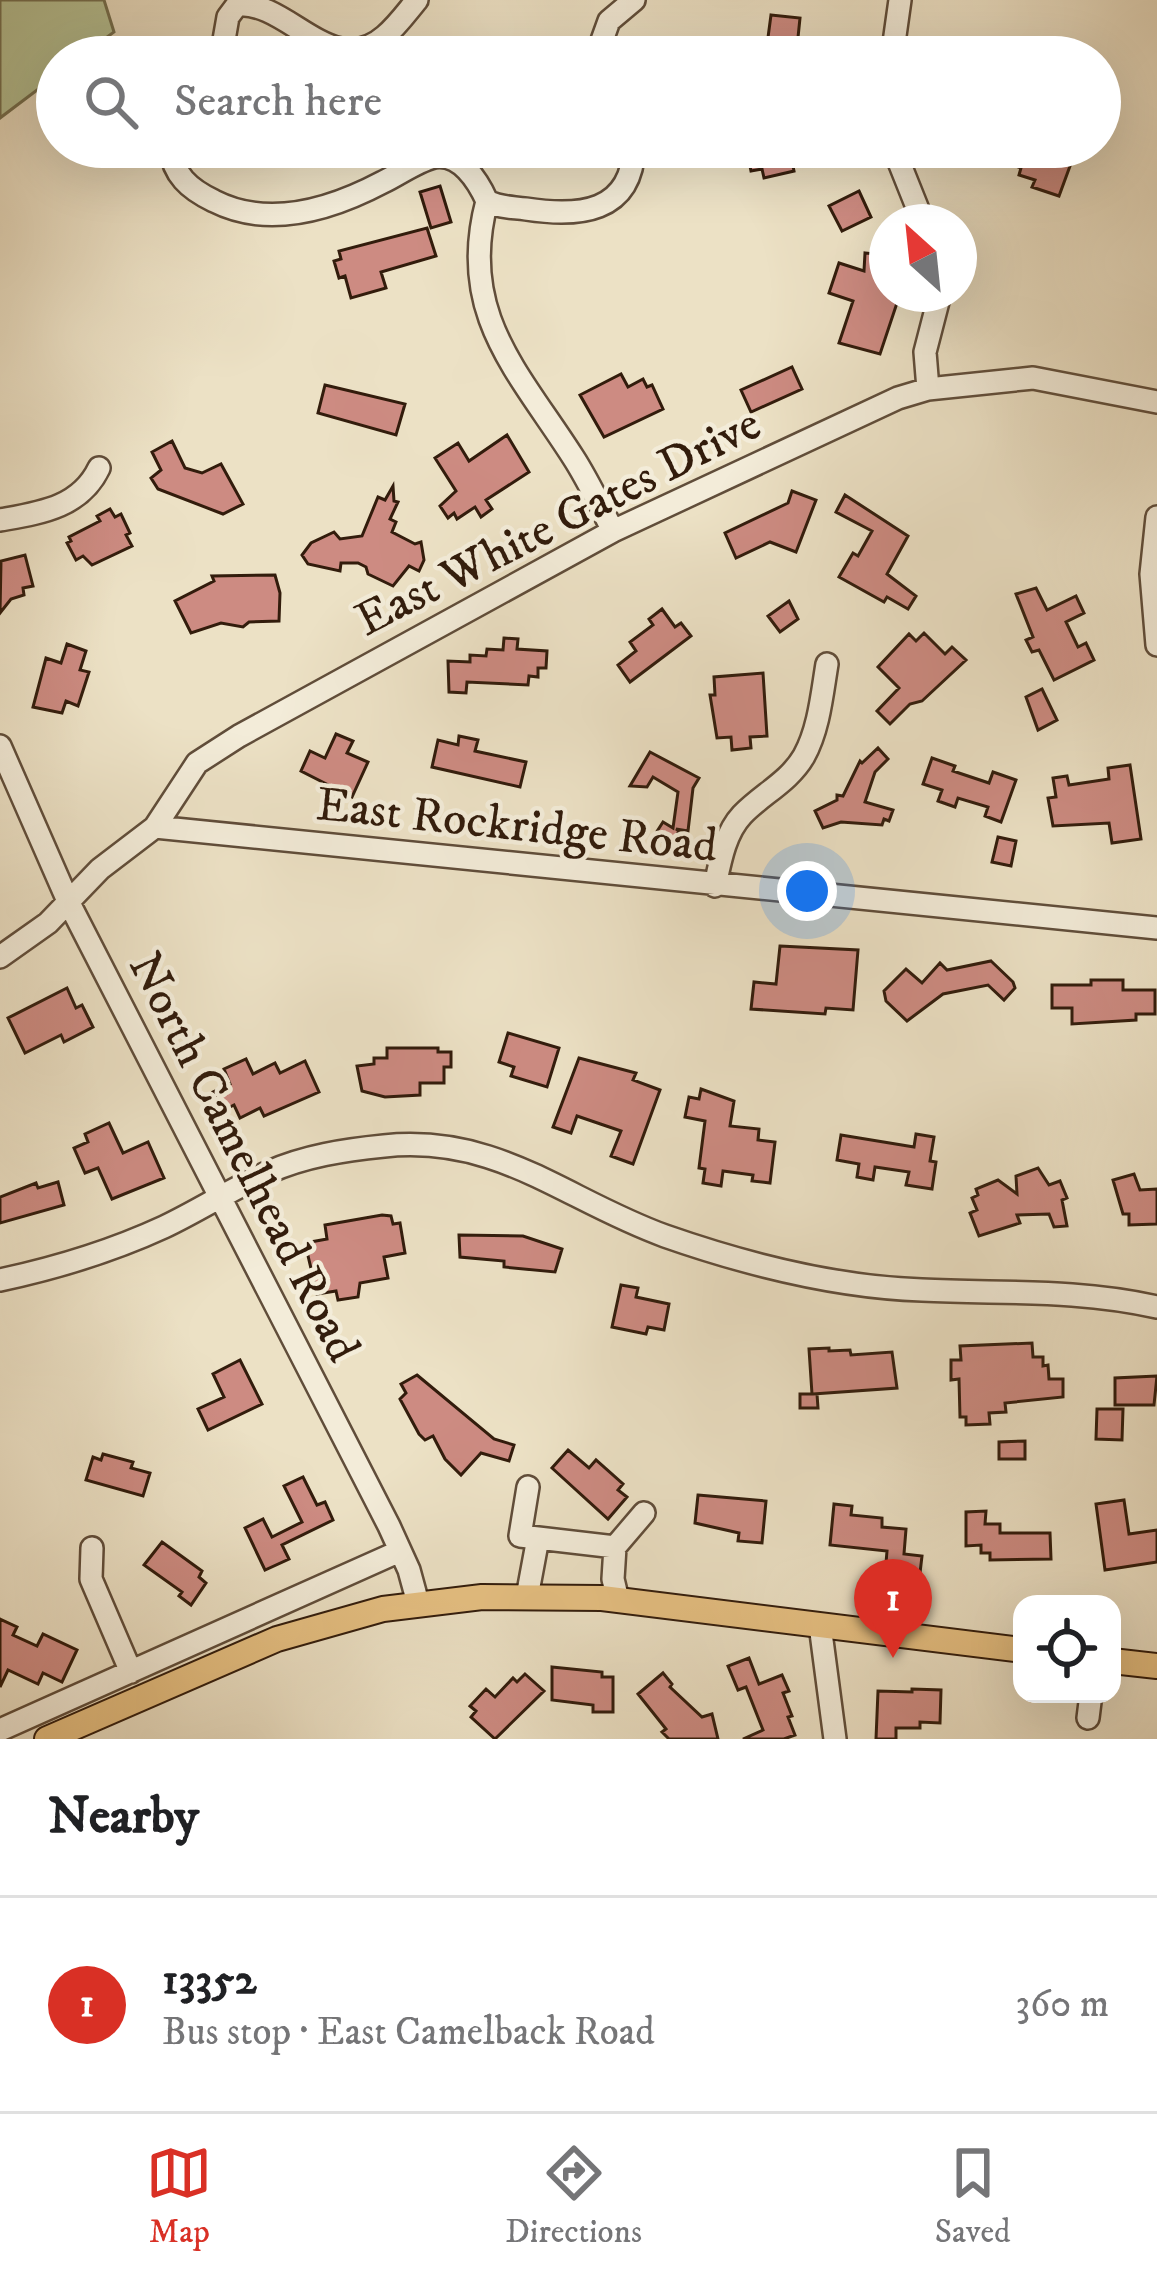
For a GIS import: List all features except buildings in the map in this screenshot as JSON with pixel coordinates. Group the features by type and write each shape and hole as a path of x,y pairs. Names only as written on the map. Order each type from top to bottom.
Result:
{"main road":[{"path":"48,1739 277,1639 418,1604 527,1597 618,1600 1013,1649"},
{"path":"1121,1662 1157,1666"}],"street":[{"path":"385,36 417,0"},
{"path":"604,36 610,21 634,0"},
{"path":"895,36 900,0"},
{"path":"224,36 228,17 237,5 254,2 312,36"},
{"path":"176,168 196,192 228,208 278,216 344,202 412,168"},
{"path":"463,168 498,207 550,214 604,206 632,168"},
{"path":"901,168 916,204"},
{"path":"488,201 481,225 482,289 501,351 572,454 613,531"},
{"path":"928,389 925,352 935,312"},
{"name":"East White Gates Drive","path":"0,957 48,923 100,869 155,827 196,764 613,531 898,398 928,389 1033,379 1157,402"},
{"path":"0,510 54,498 81,475 99,467 91,485 58,507 0,520"},
{"path":"1157,517 1151,574 1157,645"},
{"path":"716,886 731,830 742,814 793,772 806,753 827,664"},
{"name":"North Camelhead Road","path":"0,746 68,901 400,1551 418,1604"},
{"name":"East Rockridge Road","path":"155,827 1157,928"},
{"path":"0,1280 120,1245 309,1157 423,1144 470,1150 516,1164 662,1235 797,1276 920,1290 1096,1294 1157,1307"},
{"path":"528,1487 520,1536 616,1547"},
{"path":"618,1600 613,1579 616,1547 644,1513"},
{"path":"527,1597 538,1538"},
{"path":"92,1548 91,1579 131,1672"},
{"path":"0,1730 400,1551"},
{"path":"820,1625 835,1739"},
{"path":"1088,1718 1090,1703"}],"green space":[{"path":"0,0 104,0 114,32 109,36 36,36 36,91 0,118"}],"place":[{"name":"13352","path":"893,1658"}]}
